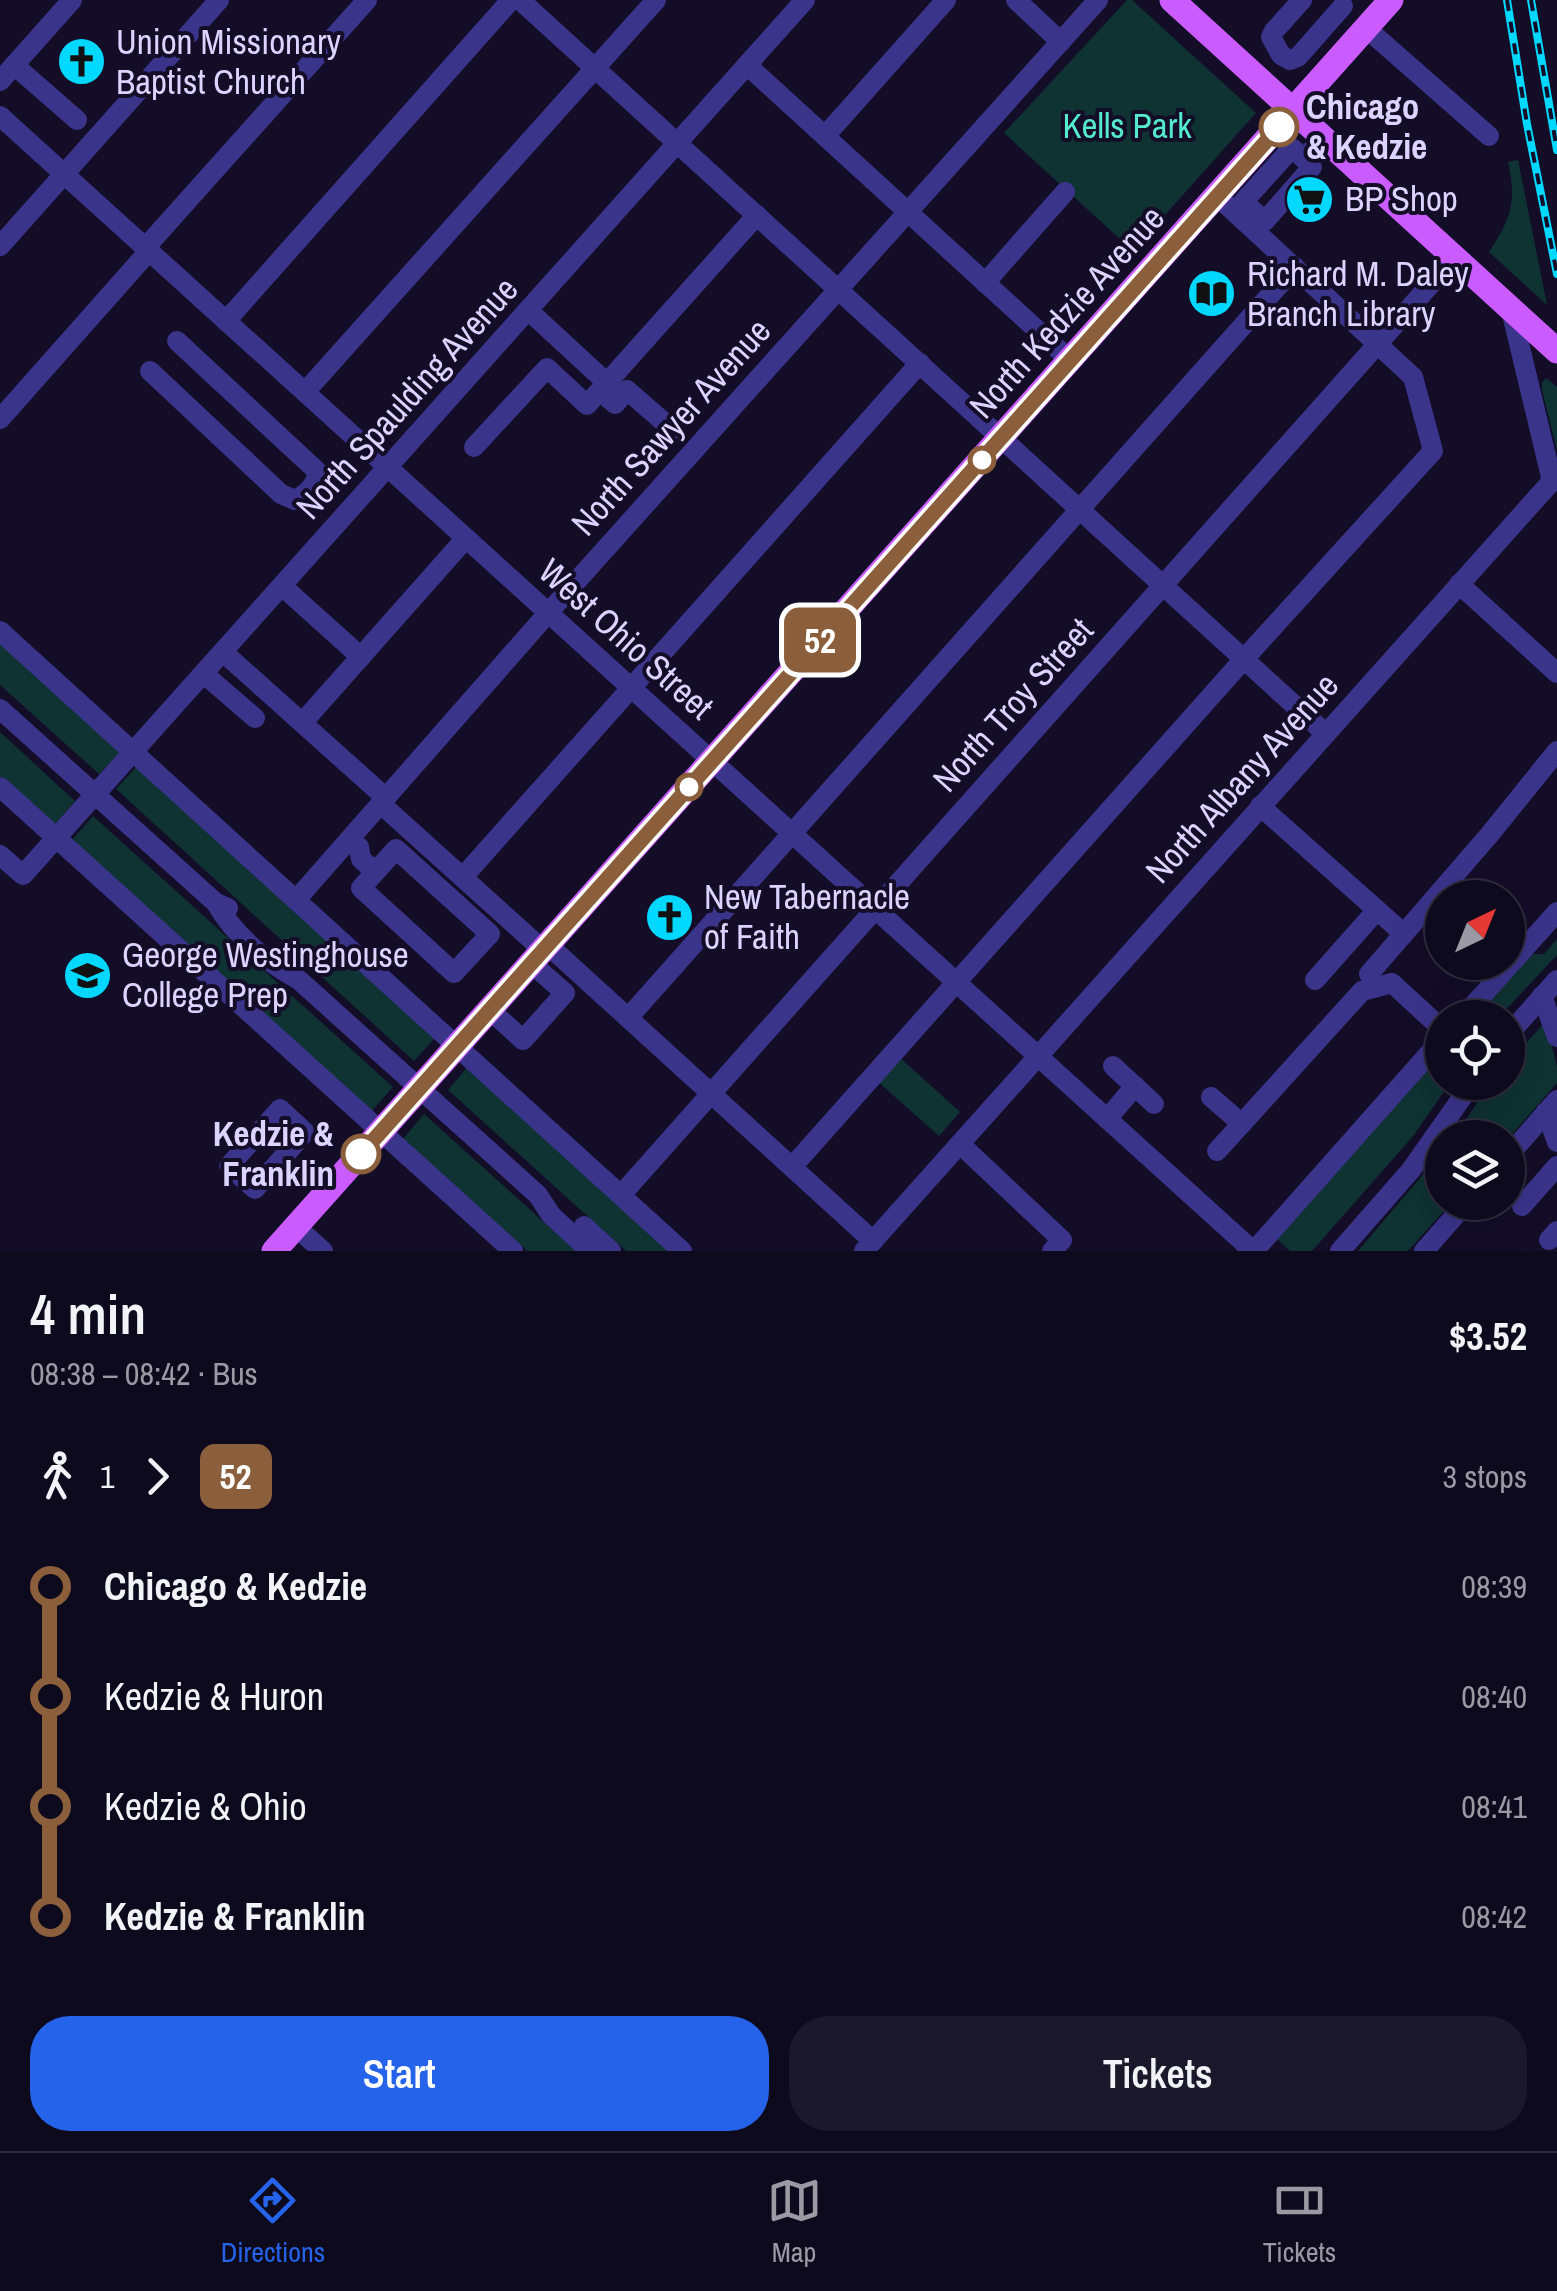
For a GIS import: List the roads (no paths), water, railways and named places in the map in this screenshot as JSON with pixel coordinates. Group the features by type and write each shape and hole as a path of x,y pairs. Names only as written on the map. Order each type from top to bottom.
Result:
{"main road":[{"path":"1172,0 1557,352"},
{"name":"North Kedzie Avenue","path":"274,1251 1217,196 1275,183 1294,110 1391,0"}],"street":[{"path":"0,81 72,0"},
{"path":"0,246 220,0"},
{"path":"0,419 368,0"},
{"path":"226,321 512,0"},
{"path":"520,0 1325,733"},
{"path":"304,392 656,0"},
{"name":"North Spaulding Avenue","path":"0,855 23,875 805,0"},
{"path":"824,136 946,0"},
{"path":"1016,0 1061,42"},
{"name":"North Sawyer Avenue","path":"296,900 354,843 383,801 548,613 1098,0"},
{"path":"1302,0 1271,37 1281,55 1290,60 1298,57 1342,6"},
{"path":"1366,28 1488,136"},
{"path":"14,65 78,120"},
{"path":"747,65 1070,360"},
{"name":"West Ohio Street","path":"0,116 1254,1251"},
{"path":"1275,183 1323,138"},
{"path":"986,283 1065,192"},
{"path":"792,1166 1433,451 1413,377 1217,196"},
{"path":"474,448 547,368 587,404 757,215"},
{"name":"North Troy Street","path":"621,1195 1454,258"},
{"path":"628,1018 1295,268"},
{"path":"528,310 615,404 627,390 672,430"},
{"name":"North Albany Avenue","path":"870,1247 1552,481 1512,310"},
{"path":"150,371 281,494 296,500 306,495 318,472 177,341"},
{"path":"462,877 920,363"},
{"path":"303,722 466,538"},
{"path":"1459,584 1557,673"},
{"path":"282,586 361,657"},
{"path":"0,631 682,1251"},
{"path":"223,652 303,722 541,953 628,1018 792,1166 870,1247"},
{"path":"204,674 255,718"},
{"path":"0,709 216,903 235,911 288,959 300,980 538,1194 560,1205 611,1251"},
{"path":"1368,974 1557,751"},
{"path":"0,787 513,1251"},
{"path":"1260,806 1404,934"},
{"path":"354,843 361,859 371,868 380,866 396,849 490,934 454,973 361,888 380,866"},
{"path":"1316,980 1377,910"},
{"path":"1478,1000 1557,912"},
{"path":"490,1010 523,1040 564,993 541,953"},
{"path":"1525,1016 1557,980"},
{"path":"1217,1151 1362,990 1392,983 1425,1013"},
{"path":"1542,996 1557,1037"},
{"path":"1254,1251 1425,1058"},
{"path":"1113,1066 1154,1104"},
{"path":"1107,1119 1134,1086"},
{"path":"1211,1096 1242,1124"},
{"path":"1340,1251 1411,1170 1461,1100"},
{"path":"1552,1106 1557,1142"},
{"path":"1525,1137 1552,1106"},
{"path":"960,1144 1062,1240 1052,1251"},
{"path":"1525,1203 1557,1166"},
{"path":"538,1194 551,1215 590,1251"},
{"path":"1424,1251 1451,1220"},
{"path":"296,1226 323,1251"}],"railway":[{"path":"1507,0 1557,274"},
{"path":"1531,0 1557,150"}],"place":[{"name":"Union Missionary Baptist Church","path":"81,62"},
{"name":"Chicago & Kedzie","path":"1279,127"},
{"name":"BP Shop","path":"1310,199"},
{"name":"Richard M. Daley Branch Library","path":"1212,294"},
{"name":"New Tabernacle of Faith","path":"669,917"},
{"name":"George Westinghouse College Prep","path":"87,975"},
{"name":"Kedzie & Franklin","path":"361,1154"}],"park label":[{"name":"Kells Park","path":"1127,126"}]}
